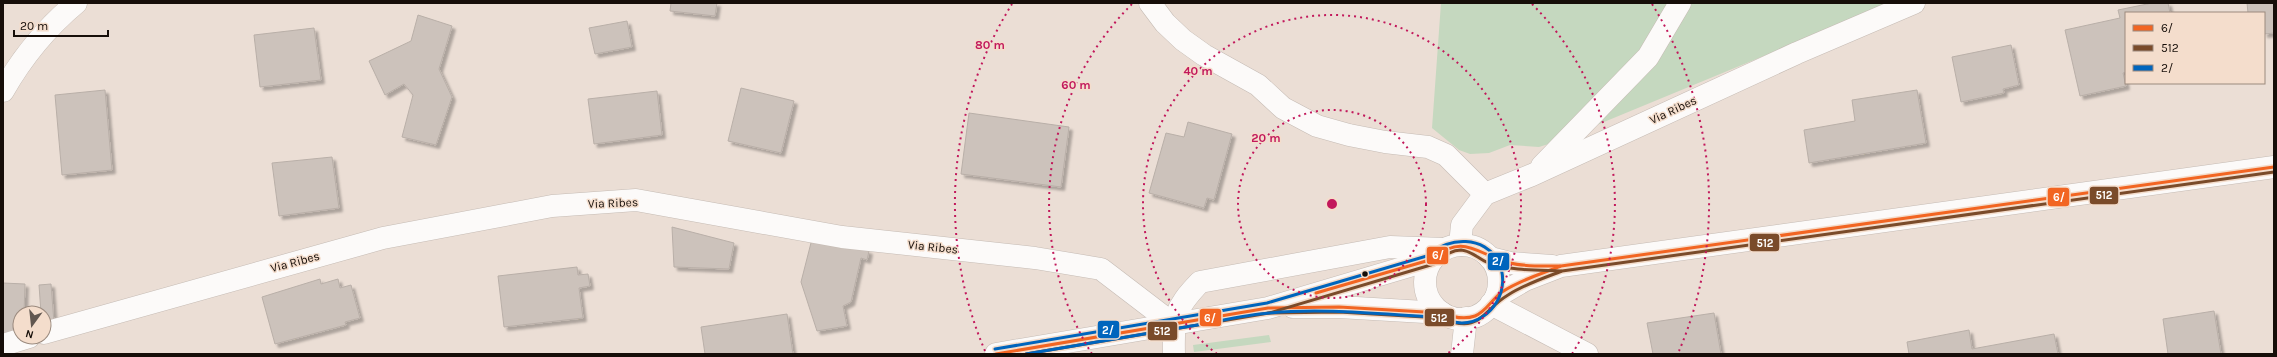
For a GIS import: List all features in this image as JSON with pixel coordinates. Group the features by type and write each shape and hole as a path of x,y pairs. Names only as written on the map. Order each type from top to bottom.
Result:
{"street":[{"path":"3,91 18,65 52,23 76,3"},
{"path":"1150,3 1165,23 1182,40 1204,55 1258,84 1283,108 1317,126 1349,135 1385,142 1428,147 1446,155 1485,194 1425,278 1425,288 1434,306 1442,313"},
{"path":"1532,175 1648,57 1680,3"},
{"name":"Via Ribes","path":"1485,194 1532,175 1797,53 1914,3"},
{"path":"996,354 1268,308 1445,251 1472,247 1490,258 1528,266 1561,266 2274,167"},
{"name":"Via Ribes","path":"52,331 383,238 552,206 636,200 842,237 1035,258 1101,269 1173,324"},
{"path":"1174,354 1173,324 1182,300 1200,282 1390,247 1445,251"},
{"path":"1490,258 1498,273 1498,288 1493,301"},
{"path":"1268,308 1339,307 1442,313 1452,317 1466,318 1484,311 1493,301 1525,280 1561,266"},
{"path":"1493,301 1587,354"},
{"path":"1462,354 1466,318"}],"green space":[{"path":"1441,3 1892,3 1558,141 1539,147 1510,145 1489,153 1470,154 1459,150 1432,128"},
{"path":"1269,335 1271,342 1194,352 1193,345"}],"building":[{"path":"671,3 717,3 715,16 670,11"},
{"path":"2152,3 2168,3 2170,12 2125,12 2125,72 2123,73 2126,86 2080,96 2065,30 2120,18 2118,10"},
{"path":"2247,3 2274,3 2274,33 2265,34 2265,12 2248,12"},
{"path":"418,15 452,26 439,69 452,97 436,145 402,137 413,95 404,84 385,95 369,61 411,41"},
{"path":"627,21 632,47 595,54 589,28"},
{"path":"314,28 321,80 260,87 254,35"},
{"path":"2011,45 2019,85 2003,89 2004,93 1961,102 1952,57"},
{"path":"741,88 794,101 781,153 728,141"},
{"path":"105,90 112,170 62,175 55,95"},
{"path":"1917,90 1926,143 1809,163 1804,130 1855,121 1852,100"},
{"path":"657,91 662,135 594,144 588,99"},
{"path":"969,113 1069,127 1061,187 961,174"},
{"path":"1188,122 1232,134 1214,200 1207,198 1204,208 1149,193 1166,133 1184,137"},
{"path":"332,157 339,208 279,216 272,163"},
{"path":"672,227 734,243 729,269 674,267"},
{"path":"813,235 869,251 867,260 861,258 851,302 843,306 847,326 817,331 801,282"},
{"path":"577,267 578,275 588,274 590,286 579,288 583,318 504,327 498,276"},
{"path":"320,279 321,284 338,279 340,288 351,285 360,318 345,322 346,325 275,344 262,297"},
{"path":"3,283 25,284 24,305 12,305 12,336 3,335"},
{"path":"51,284 54,323 52,324 52,305 40,305 39,285"},
{"path":"2214,311 2221,354 2168,354 2163,319"},
{"path":"1714,313 1721,354 1653,354 1647,323"},
{"path":"787,314 793,354 705,354 701,327"},
{"path":"1969,330 1972,349 2054,334 2058,354 1909,354 1907,342"}],"transit line":[{"name":"6/","path":"996,354 1268,308 1339,307 1442,313 1458,318 1467,318 1482,312 1498,295 1509,288 1561,266 2274,167"},
{"name":"512","path":"1268,313 1339,312 1441,318 1454,323 1465,324 1479,319 1499,301 1514,291 1562,271 2274,172"},
{"name":"2/","path":"995,349 1267,303 1430,255 1446,244 1456,242 1476,243 1484,247 1492,253 1498,261 1502,271 1503,282 1501,292 1497,302 1491,310 1483,317 1462,323 1432,317 1350,312 1310,311 1269,313 1026,354"},
{"name":"6/","path":"1316,293 1433,259 1444,251 1453,247 1462,246 1510,263 1535,266 1560,266"},
{"name":"512","path":"1026,354 1269,313 1434,264 1446,255 1457,250 1465,251 1485,262 1498,266 1525,270 1561,271"}]}
